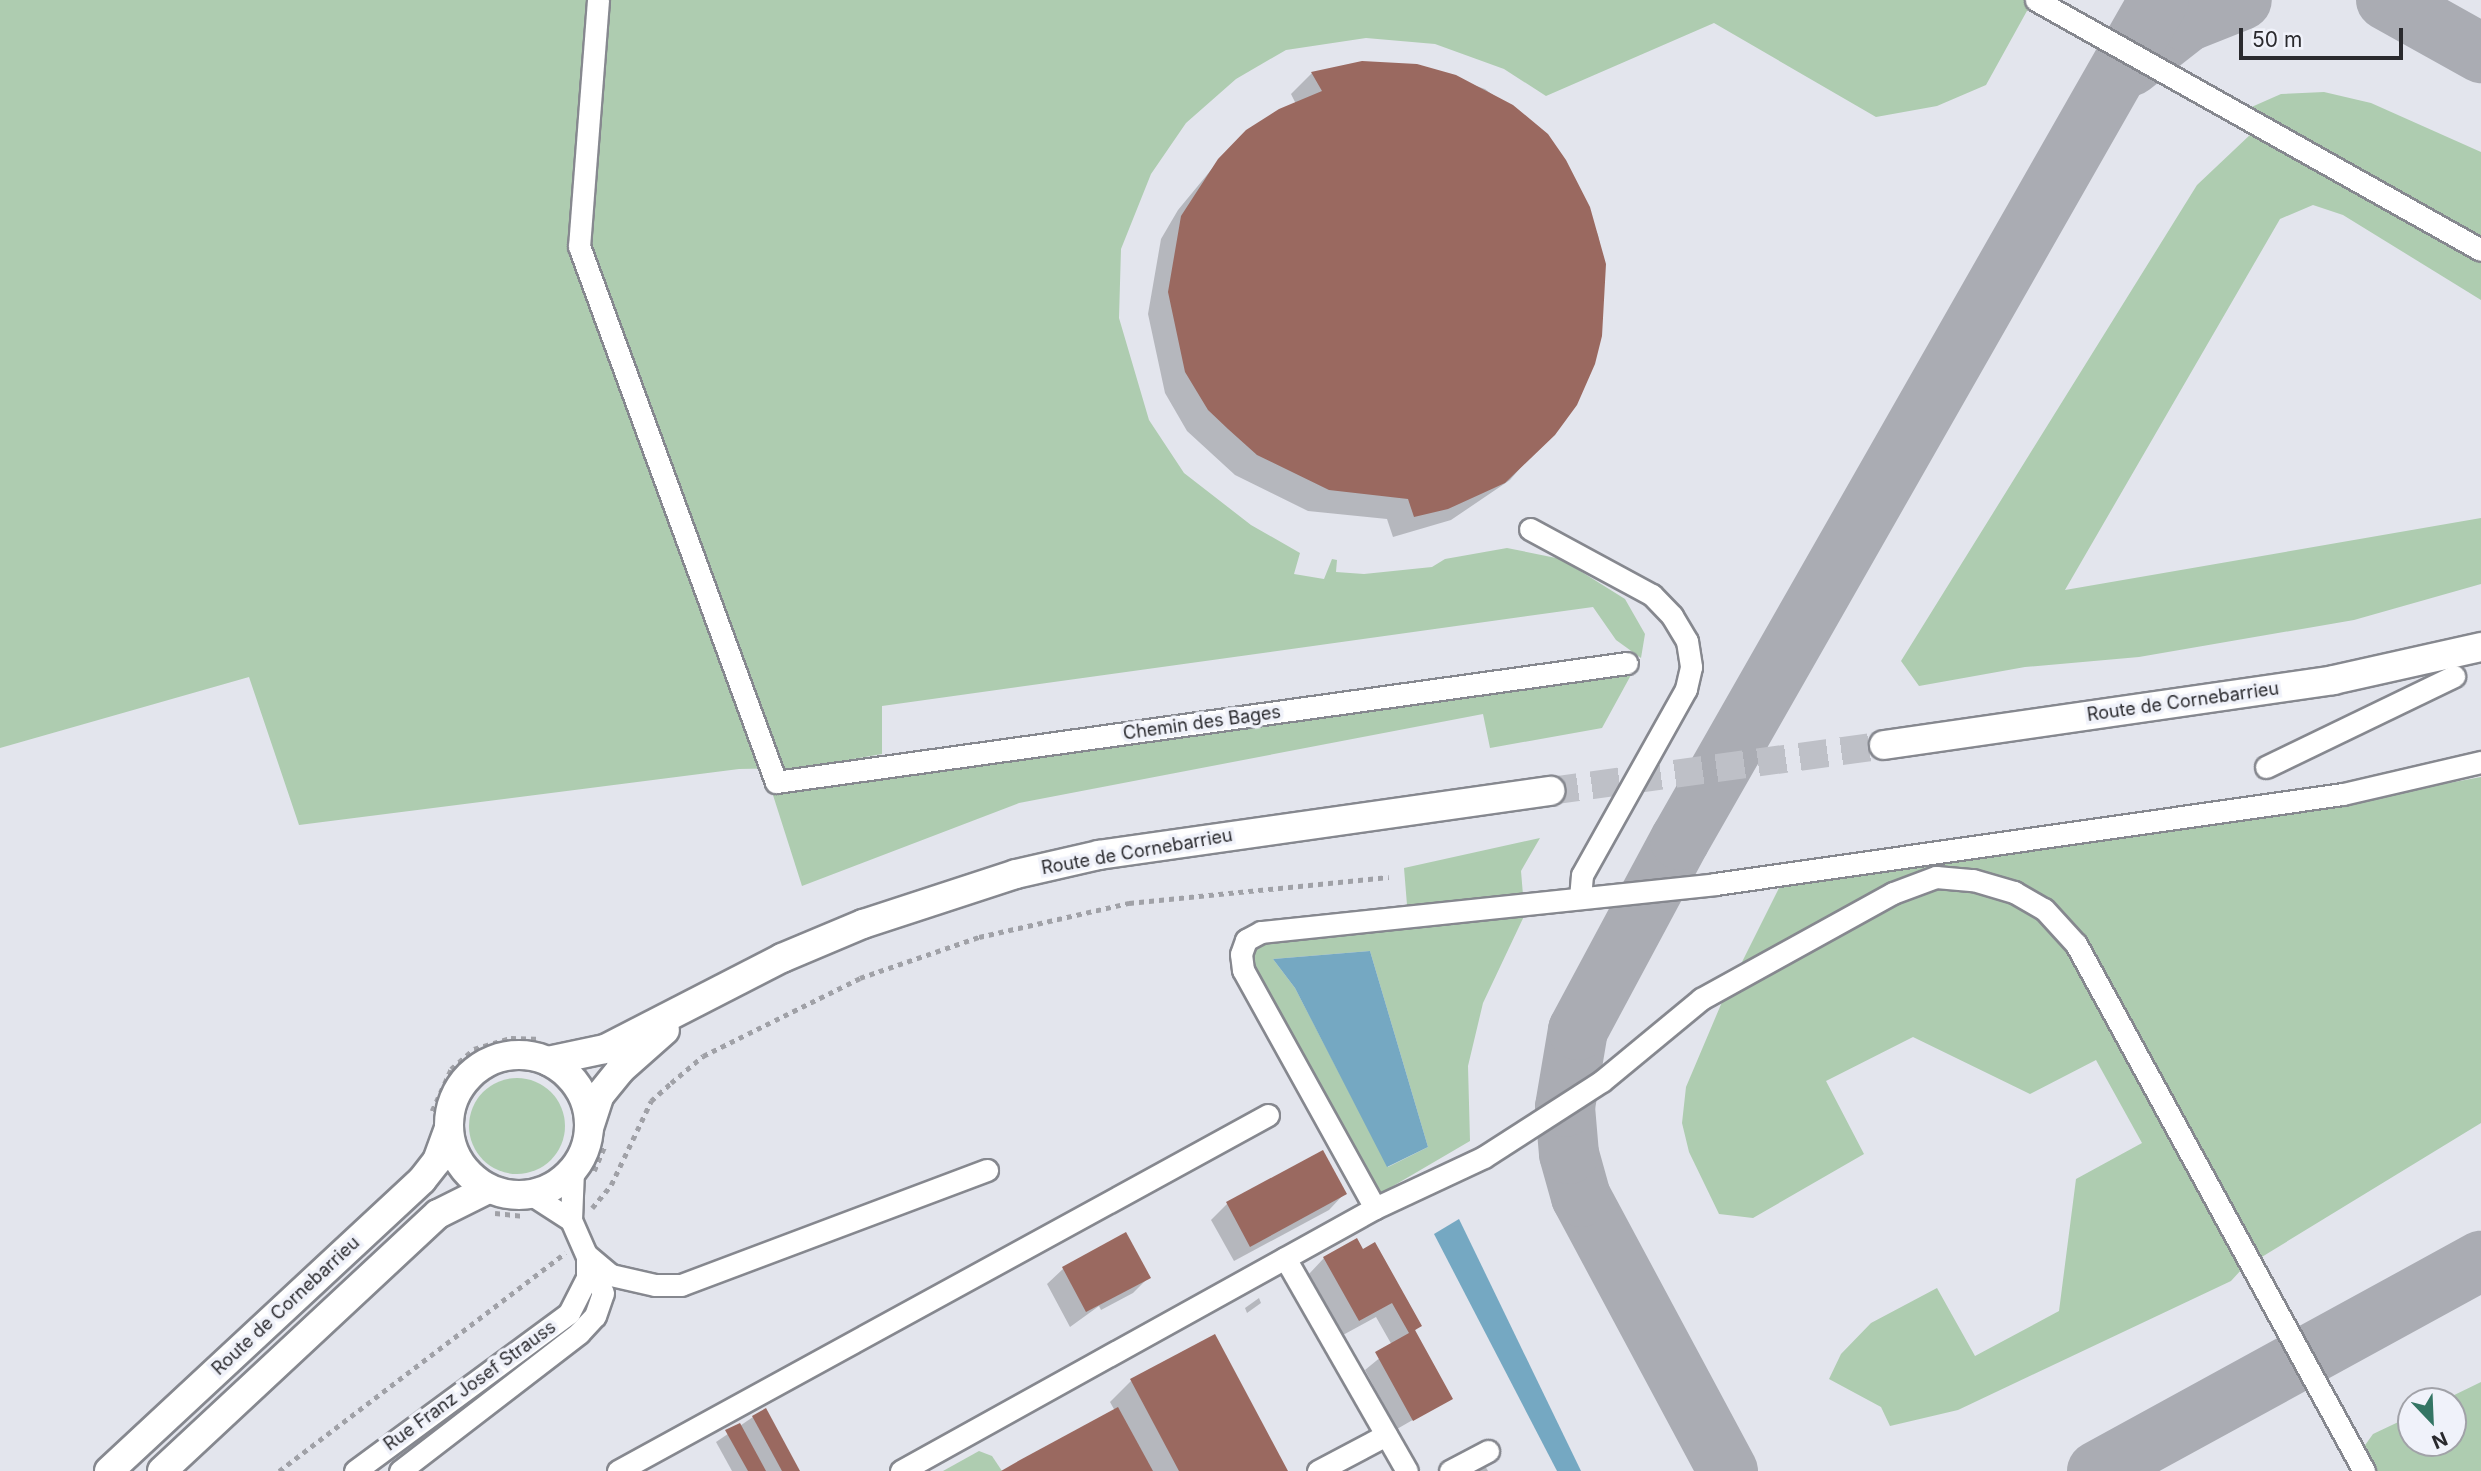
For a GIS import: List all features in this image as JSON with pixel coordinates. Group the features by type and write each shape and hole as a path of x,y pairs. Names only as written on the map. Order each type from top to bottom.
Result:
{"main road":[{"name":"Route de Cornebarrieu","path":"1884,746 2333,680 2481,647"},
{"name":"Route de Cornebarrieu","path":"548,1061 605,1049 782,958 863,924 1016,874 1099,855 1550,791"},
{"name":"Route de Cornebarrieu","path":"598,1134 600,1095 620,1070 705,998"},
{"path":"524,1055 548,1061 578,1087 598,1134 585,1150 581,1175 533,1195 509,1195 488,1189 460,1165 448,1130 451,1106 461,1084 479,1068 500,1058 524,1055"},
{"name":"Route de Cornebarrieu","path":"109,1471 422,1180 437,1161 448,1130"},
{"name":"Route de Cornebarrieu","path":"162,1471 438,1214 488,1189"}],"street":[{"name":"Chemin des Bages","path":"598,0 579,246 776,782 1628,663"},
{"path":"2036,0 2481,250"},
{"path":"1531,529 1652,595 1672,616 1686,642 1691,667 1686,689 1582,875 1580,898"},
{"path":"2266,767 2454,676"},
{"path":"1375,1209 1243,970 1241,954 1246,940 1261,932 1715,884 2343,794 2481,762"},
{"path":"901,1471 1375,1209 1485,1157 1545,1121 1701,999 1893,893 1936,877 1973,880 2014,892 2044,909 2076,944 2364,1471"},
{"path":"618,1471 1268,1115"},
{"path":"587,1255 611,1275 655,1285 681,1284 987,1170"},
{"name":"Rue Franz Josef Strauss","path":"400,1471 595,1316 603,1293 587,1255 579,1216 581,1175"},
{"path":"533,1195 579,1216"},
{"name":"Rue Franz Josef Strauss","path":"355,1471 569,1313 587,1278 587,1255"},
{"path":"1285,1258 1407,1471"},
{"path":"1318,1471 1386,1435"},
{"path":"1450,1471 1488,1451"}],"path":[{"path":"579,1216 611,1185 651,1101 671,1083 703,1056 847,983 968,940 1129,903 1389,877"},
{"path":"581,1175 598,1134"},
{"path":"579,1216 584,1201"},
{"path":"279,1471 411,1367 554,1265 567,1245"}],"green space":[{"path":"0,0 2033,0 1986,85 1937,106 1876,117 1714,23 1546,96 1504,69 1435,44 1366,38 1286,50 1236,79 1186,123 1151,174 1121,249 1119,318 1149,420 1184,473 1251,525 1300,553 1294,574 1324,579 1332,559 1337,560 1336,572 1364,574 1432,567 1445,559 1507,548 1561,559 1625,599 1645,634 1641,658 1616,640 1593,607 882,706 882,754 802,768 739,769 299,825 249,677 0,748"},
{"path":"2324,92 2371,103 2481,152 2481,242 2247,109 2281,94"},
{"path":"2252,133 2481,260 2481,300 2343,215 2313,205 2280,219 2065,590 2481,518 2481,584 2354,620 2139,657 2025,667 1919,686 1901,661 2197,185"},
{"path":"1631,675 1602,728 1490,748 1483,714 1019,803 802,886 772,792"},
{"path":"2481,777 2481,1123 2242,1269 2231,1281 1958,1410 1890,1426 1881,1407 1829,1379 1841,1354 1871,1323 1937,1288 1975,1356 2059,1311 2076,1179 2142,1143 2096,1060 2030,1094 1913,1037 1826,1081 1864,1154 1753,1218 1719,1214 1689,1152 1682,1123 1686,1087 1722,1002 1784,878 2347,802"},
{"path":"1540,838 1521,871 1523,895 1407,905 1404,868"},
{"path":"1526,912 1483,1003 1468,1066 1470,1141 1376,1196 1251,962 1251,949 1258,941","holes":["1370,951 1428,1147 1388,1167 1295,988 1273,959"]},
{"path":"517,1078 535,1082 551,1092 561,1108 565,1126 561,1144 551,1160 535,1170 517,1174 499,1170 483,1160 473,1144 469,1126 473,1108 483,1092 499,1082"},
{"path":"2481,1382 2481,1471 2376,1471 2363,1448 2373,1434 2397,1423 2397,1457 2467,1457 2467,1389"},
{"path":"979,1451 992,1456 1002,1471 943,1471"}],"water":[{"path":"1370,951 1428,1147 1387,1167 1295,988 1273,959"},
{"path":"1459,1219 1581,1471 1557,1471 1434,1234"}],"building":[{"path":"1362,61 1417,64 1456,75 1513,105 1548,134 1566,160 1590,207 1606,264 1602,336 1595,364 1577,405 1555,435 1505,483 1448,509 1414,517 1408,499 1329,490 1257,455 1228,429 1208,410 1185,372 1168,292 1181,216 1218,159 1246,130 1279,109 1322,91 1311,72"},
{"path":"1323,1150 1347,1194 1250,1247 1226,1202"},
{"path":"1126,1232 1151,1278 1086,1312 1062,1267"},
{"path":"1357,1238 1363,1249 1375,1242 1422,1326 1415,1330 1453,1399 1413,1421 1375,1352 1409,1333 1392,1303 1359,1321 1323,1257"},
{"path":"1215,1334 1288,1471 1179,1471 1130,1379"},
{"path":"1118,1407 1153,1471 1001,1471 1020,1460"},
{"path":"766,1408 800,1471 782,1471 752,1416"},
{"path":"740,1423 766,1471 748,1471 725,1430"}],"taxiway":[{"path":"1728,1471 1581,1197 1569,1154 1565,1107 1578,1030 1680,840 2159,0"},
{"path":"2131,66 2187,22 2242,0"},
{"path":"2386,0 2481,53"},
{"path":"2097,1471 2481,1261"}],"tunnel":[{"path":"1550,791 1884,745"}]}
